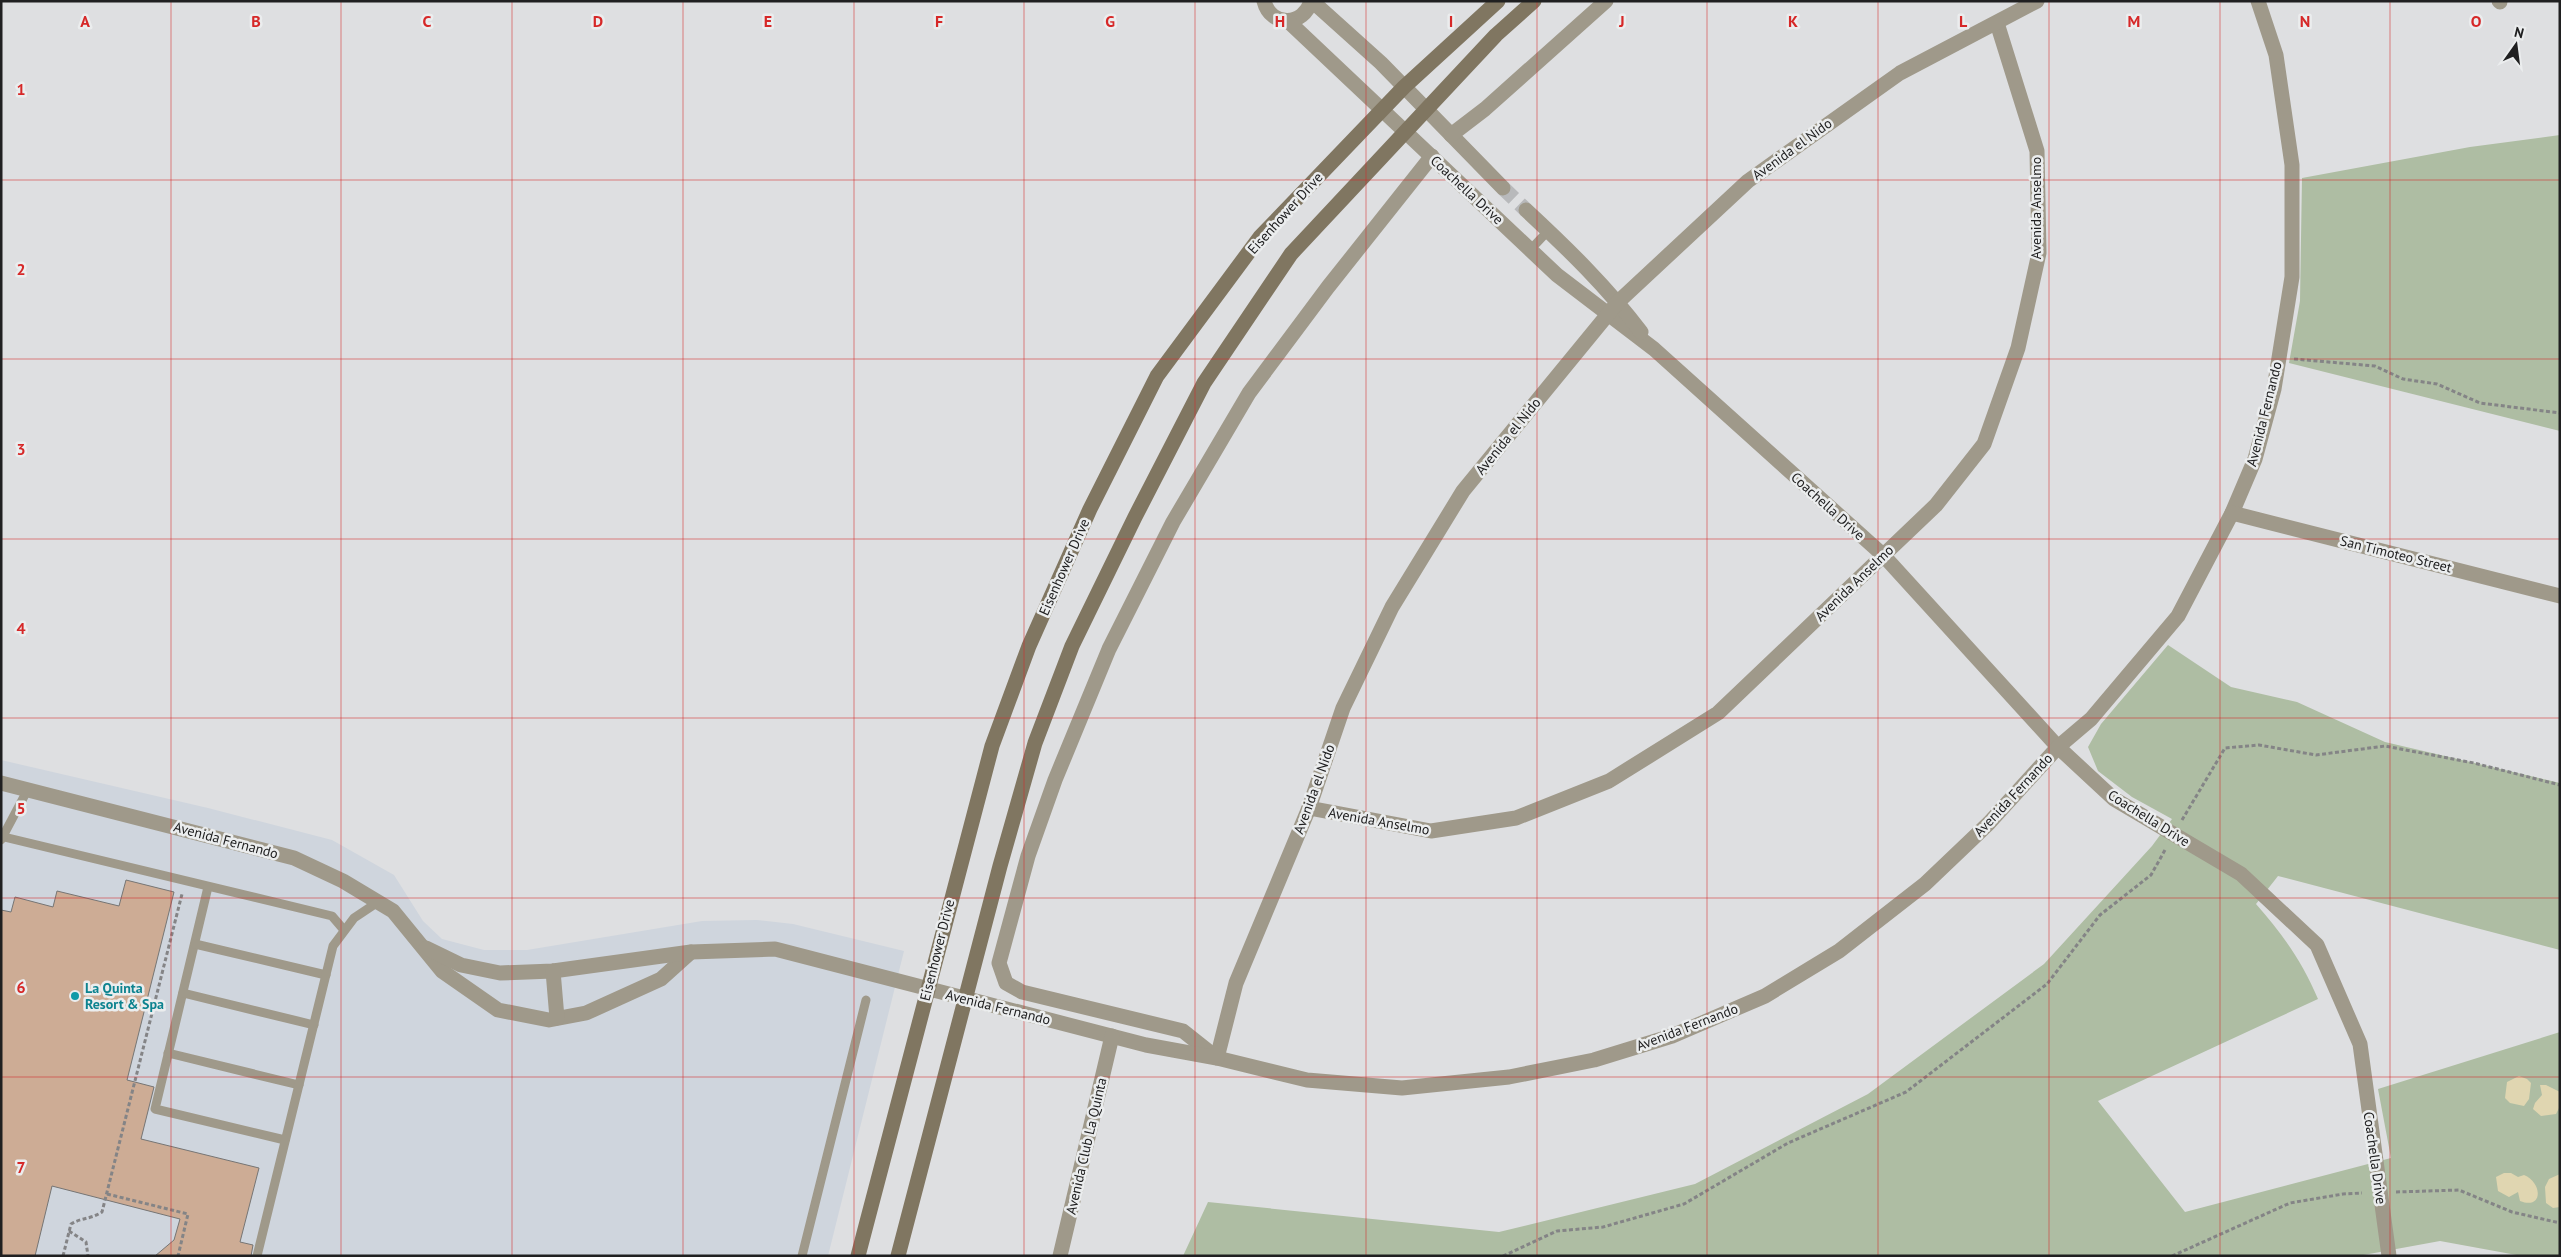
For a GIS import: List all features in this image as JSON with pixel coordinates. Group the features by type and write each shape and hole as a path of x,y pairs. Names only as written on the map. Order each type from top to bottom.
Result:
{"main road":[{"name":"Eisenhower Drive","path":"858,1256 959,863 995,737 1029,646 1090,509 1156,376 1260,238 1404,87 1498,1"},
{"path":"898,1256 965,997 1035,743 1072,646 1139,509 1204,382 1291,254 1496,35 1534,1"}],"street":[{"name":"Coachella Drive","path":"1264,1 1271,15 1276,19 1289,22 1557,275 1613,308"},
{"name":"Coachella Drive","path":"1289,22 1306,13 1312,1 1356,39 1503,188"},
{"path":"1451,135 1485,110 1606,1"},
{"name":"Avenida el Nido","path":"1217,1058 1236,983 1309,808 1344,708 1392,607 1463,491 1613,308 1755,176 1900,73 2037,1"},
{"name":"Avenida Fernando","path":"426,948 461,965 500,973 553,971 690,952 775,949 1112,1036 1217,1058 1307,1080 1402,1088 1509,1077 1594,1060 1672,1036 1765,996 1838,951 1925,884 1989,823 2058,747 2091,719 2178,616 2232,513 2255,459 2274,389 2292,276 2292,165 2276,54 2258,1"},
{"name":"Avenida Anselmo","path":"1309,808 1432,831 1516,818 1609,780 1718,713 1936,505 1984,444 2018,348 2039,253 2037,151 1997,23"},
{"name":"Avenida Fernando","path":"1217,1058 1183,1031 1022,992 1006,982 999,963 1028,856 1055,780 1108,649 1173,522 1249,393 1328,287 1432,156"},
{"name":"Coachella Drive","path":"1526,210 1548,231 1613,308 1654,349 1882,555 2058,747 2114,799 2241,874 2318,945 2360,1044 2389,1256"},
{"name":"San Timoteo Street","path":"2232,513 2560,596"},
{"name":"Avenida Fernando","path":"1,783 294,858 343,881 394,911 426,948 442,971 498,1010 549,1020 586,1013 661,979 690,952"},
{"path":"553,971 557,1018"},
{"name":"Avenida Club La Quinta","path":"1060,1256 1112,1036"}],"lane":[{"path":"1530,250 1548,231"},
{"path":"28,789 3,839 332,916 344,930"},
{"path":"208,887 155,1109 285,1140"},
{"path":"256,1256 333,946 354,918 378,902"},
{"path":"194,944 326,975"},
{"path":"182,994 314,1025"},
{"path":"802,1256 866,1000"},
{"path":"168,1053 299,1086"}],"path":[{"path":"2291,359 2374,366 2403,379 2438,384 2480,403 2560,413"},
{"path":"1503,1256 1557,1231 1603,1226 1684,1204 1788,1143 1906,1092 2047,984 2100,916 2151,876 2225,748 2259,745 2316,755 2385,746 2474,763 2560,785"},
{"path":"63,1256 71,1224 79,1219 90,1219 102,1212 185,881"},
{"path":"107,1194 188,1214 178,1256"},
{"path":"69,1231 86,1242 88,1256"}],"shaded area":[{"name":"La Quinta Resort & Spa","path":"1,760 208,808 332,840 394,875 423,921 442,939 484,950 527,950 702,921 757,920 793,924 904,951 828,1256 1,1256"}],"green space":[{"path":"2560,135 2560,431 2289,363 2300,301 2302,178 2470,147"},
{"path":"2168,645 2231,687 2297,702 2385,742 2560,783 2560,950 2278,876 2256,904 2291,949 2318,999 2098,1101 2185,1212 2391,1158 2378,1089 2560,1032 2560,1256 2522,1256 2440,1241 2358,1256 1183,1256 1208,1202 1499,1232 1695,1184 1868,1094 2044,964 2152,846 2172,819 2132,797 2098,771 2088,747 2101,724"}],"sand":[{"path":"2519,1076 2531,1083 2529,1099 2524,1106 2510,1103 2505,1098 2507,1082"},
{"path":"2540,1085 2546,1085 2560,1092 2560,1106 2556,1114 2541,1116 2533,1109 2535,1103 2542,1095"},
{"path":"2504,1173 2511,1173 2518,1177 2524,1175 2530,1179 2537,1189 2536,1199 2528,1203 2520,1201 2518,1192 2509,1197 2498,1191 2496,1177"},
{"path":"2560,1174 2560,1207 2553,1208 2546,1203 2545,1187 2549,1179"}],"building":[{"name":"La Quinta Resort & Spa","path":"126,880 174,892 127,1080 154,1087 141,1139 259,1168 240,1242 253,1245 251,1256 155,1256 174,1240 180,1219 52,1186 35,1256 1,1256 1,910 11,912 15,897 53,907 57,891 119,906"}],"tunnel":[{"path":"1503,188 1526,210"}],"place":[{"name":"La Quinta Resort & Spa","path":"75,996"}]}
